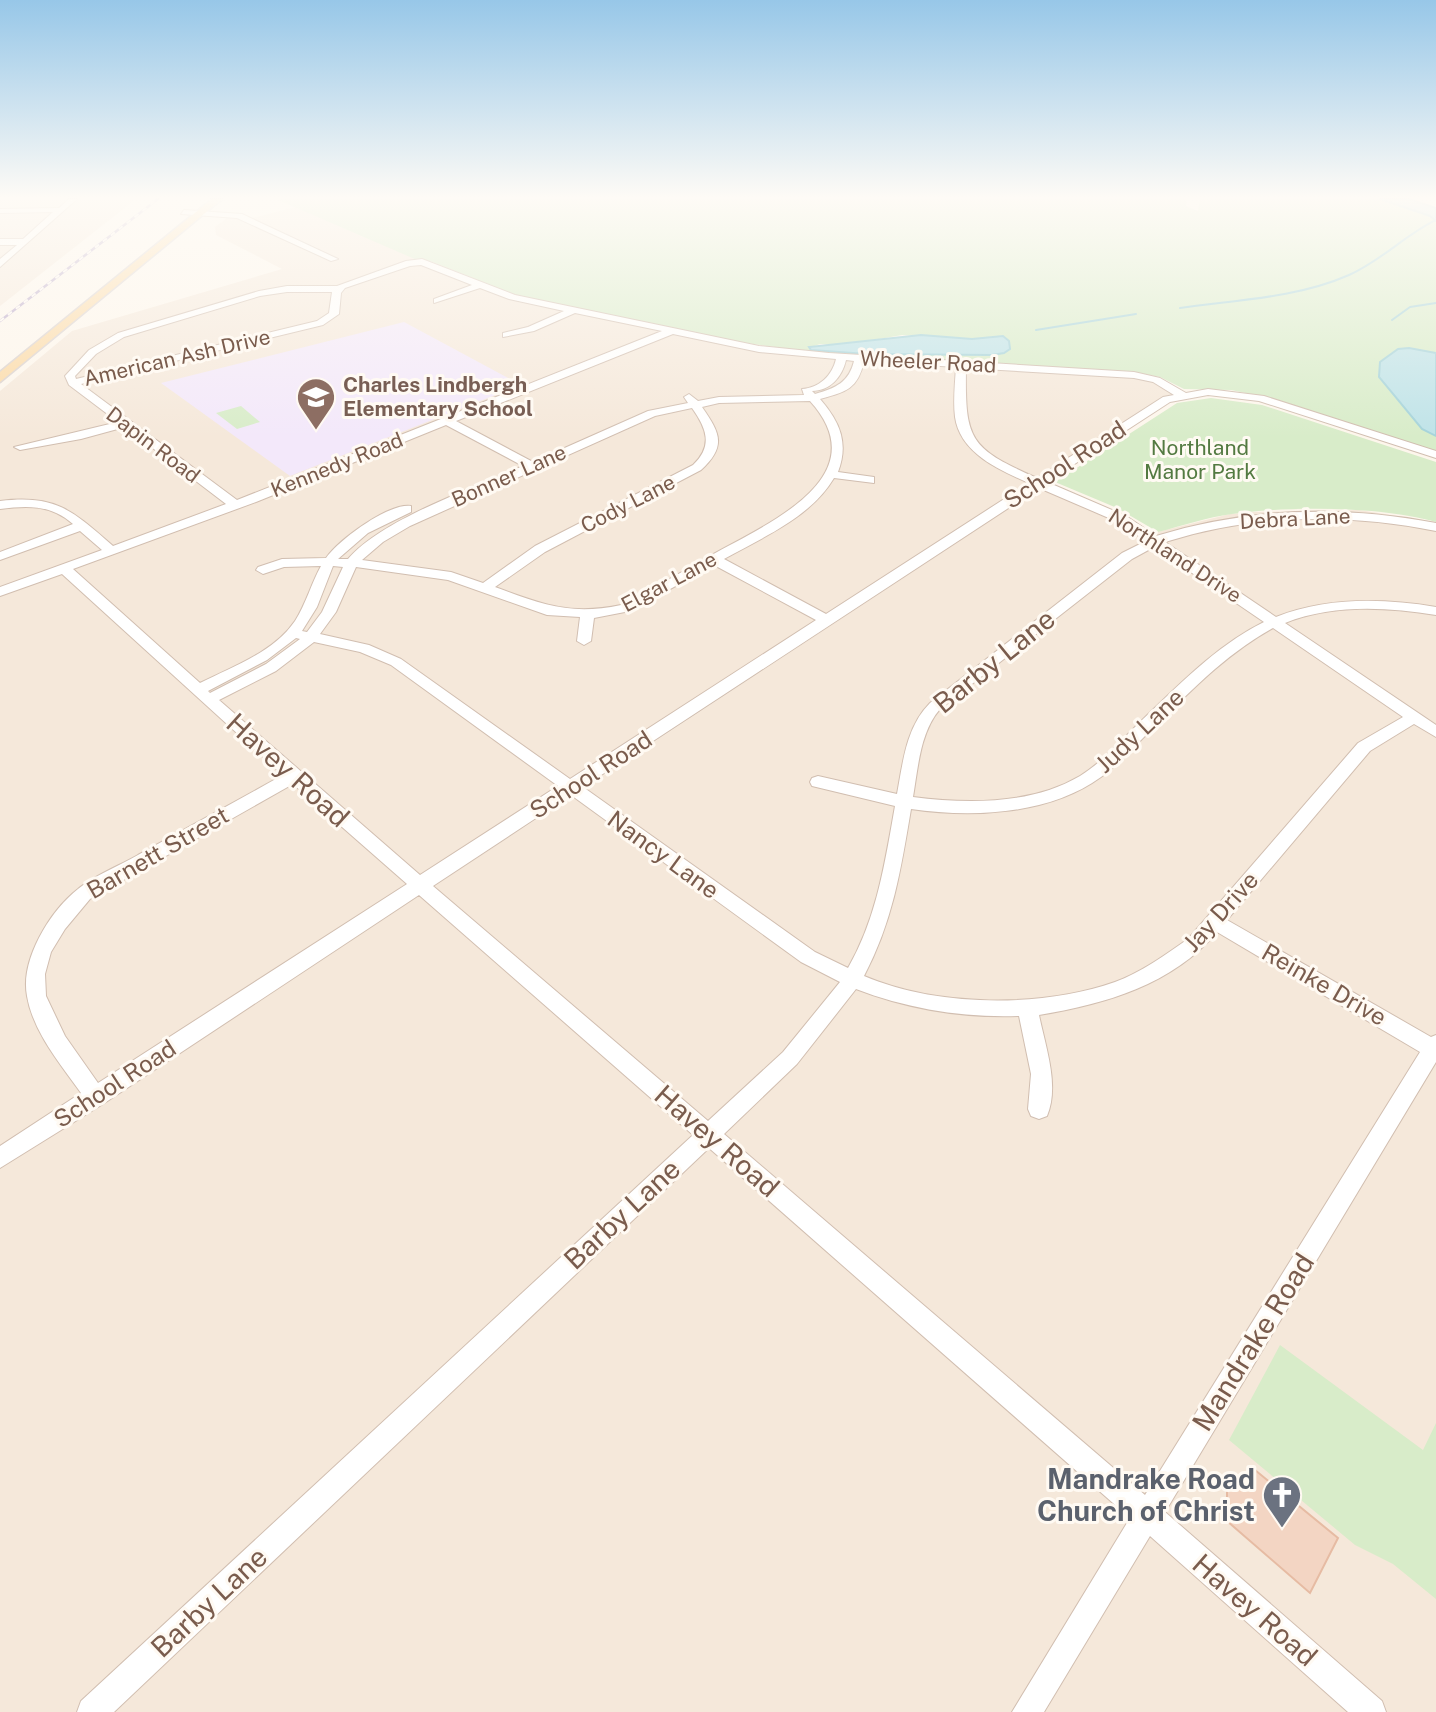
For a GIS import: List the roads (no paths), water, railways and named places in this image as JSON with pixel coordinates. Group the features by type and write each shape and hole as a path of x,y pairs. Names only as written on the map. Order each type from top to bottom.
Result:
{"main road":[{"path":"0,378 119,279"},
{"path":"0,365 73,316"}],"street":[{"name":"Wheeler Road","path":"339,289 356,279"},
{"name":"Wheeler Road","path":"463,279 512,297 759,349 842,357 1142,376 1161,382 1182,395"},
{"path":"437,301 479,285"},
{"path":"73,383 70,376 80,364 105,343 121,335 259,294 287,289 339,289"},
{"name":"American Ash Drive","path":"73,383 320,323 334,314 339,289"},
{"path":"506,335 531,329 572,310"},
{"name":"Kennedy Road","path":"0,592 235,505 671,331"},
{"name":"Bonner Lane","path":"809,394 837,376 842,357"},
{"name":"Bonner Lane","path":"203,694 293,633 310,609 329,562 365,529 526,463 692,400 829,394 855,378 860,358"},
{"name":"Northland Drive","path":"961,364 960,415 965,434 978,450 1038,482 1122,519 1436,732"},
{"name":"Dapin Road","path":"73,383 235,505"},
{"path":"1182,395 1218,393 1260,398 1436,454"},
{"name":"Elgar Lane","path":"263,570 287,562 351,563 451,576 541,610 587,615 625,608 797,511 827,482 836,453 836,432 809,394"},
{"name":"School Road","path":"0,1158 1038,482 1167,399 1182,395"},
{"name":"Cody Lane","path":"486,587 540,549 683,477 702,464 714,451 715,439 692,400"},
{"path":"447,421 526,463"},
{"path":"20,447 59,441 124,424"},
{"name":"Bonner Lane","path":"203,694 281,662 311,636 324,621 351,563 373,542 526,463"},
{"path":"830,474 870,480"},
{"path":"0,505 47,502 60,508 111,551"},
{"name":"Debra Lane","path":"1155,540 1222,523 1303,516 1376,516 1436,527"},
{"path":"0,556 81,526"},
{"name":"Barby Lane","path":"92,1712 790,1058 853,979 872,943 883,911 912,755 923,719 935,706 1127,556 1155,540"},
{"path":"714,559 828,621"},
{"name":"Havey Road","path":"64,568 421,886 1147,1514 1371,1712"},
{"name":"Judy Lane","path":"818,782 877,797 938,805 994,806 1035,800 1081,783 1111,760 1244,638 1276,622 1328,607 1350,604 1397,605 1436,611"},
{"path":"584,641 587,615"},
{"name":"Nancy Lane","path":"293,633 364,648 396,662 808,957 853,979"},
{"name":"Jay Drive","path":"853,979 909,998 955,1006 1027,1007 1073,1001 1135,982 1175,962 1195,944 1364,747 1413,717"},
{"name":"Barnett Street","path":"96,1097 38,1016 32,999 31,970 39,944 67,910 95,886 296,775"},
{"name":"Reinke Drive","path":"1214,921 1434,1047"},
{"path":"1027,1007 1041,1074 1039,1109"},
{"name":"Mandrake Road","path":"1027,1712 1434,1047"}],"water":[{"path":"921,335 972,339 1003,336 1009,341 1010,349 992,355 867,354 811,350 809,347"},
{"path":"1409,348 1436,353 1436,436 1422,429 1379,377 1380,362 1398,349"}],"waterway":[{"path":"1180,308 1266,297 1309,289 1339,279"},
{"path":"1392,320 1410,307 1436,303"},
{"path":"1036,330 1136,314"}],"railway":[{"path":"0,321 55,279"}],"place":[{"name":"Charles Lindbergh Elementary School","path":"316,431"},
{"name":"Mandrake Road Church of Christ","path":"1282,1529"}],"park label":[{"name":"Northland Manor Park","path":"1200,460"}]}
